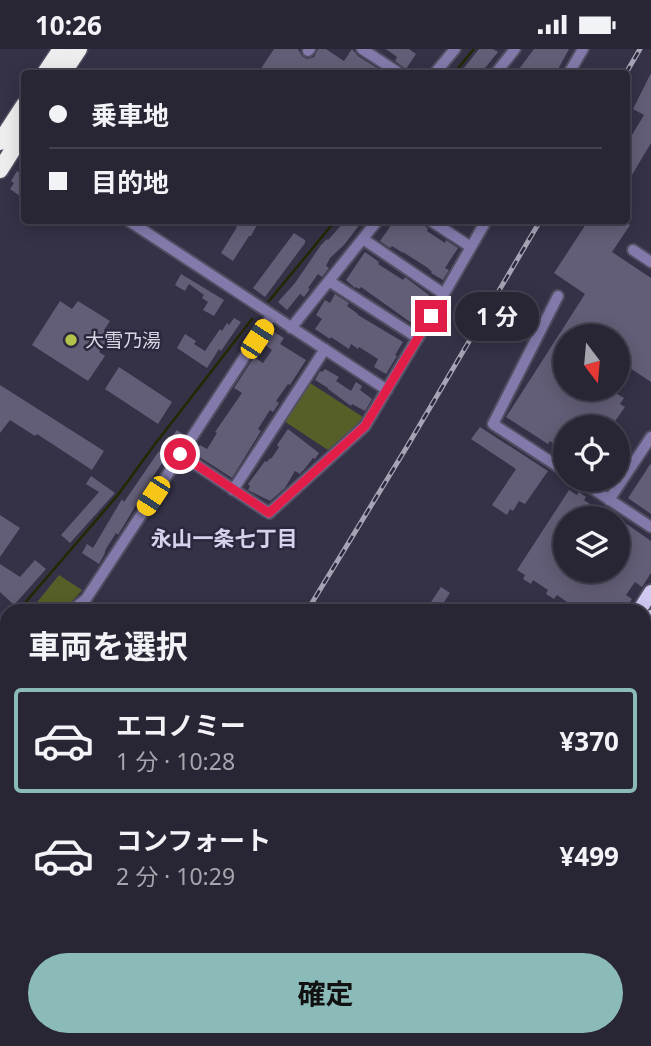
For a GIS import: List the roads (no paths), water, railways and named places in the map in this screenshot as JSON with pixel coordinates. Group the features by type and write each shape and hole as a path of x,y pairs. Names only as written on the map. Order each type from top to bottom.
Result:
{"highway":[{"path":"47,70 61,49"},
{"path":"65,70 79,49"},
{"path":"0,170 21,112"}],"street":[{"path":"362,49 394,70"},
{"path":"438,70 455,49"},
{"path":"498,70 515,49"},
{"path":"571,70 583,49"},
{"path":"134,224 387,390"},
{"path":"291,328 375,224"},
{"path":"436,224 471,247"},
{"path":"180,454 269,513 365,426 484,224"},
{"path":"363,239 444,295"},
{"path":"633,250 651,262"},
{"path":"329,281 418,338"},
{"path":"553,463 493,424 558,296"},
{"path":"80,604 86,599 272,315"},
{"path":"233,490 325,349"},
{"path":"610,500 651,437"},
{"path":"598,492 651,527"}],"waterway":[{"path":"456,70 474,49"},
{"path":"269,301 333,224"},
{"path":"24,604 117,496 252,319"}],"railway":[{"path":"628,70 640,49"},
{"path":"311,604 538,224"}],"place":[{"name":"大雪乃湯","path":"71,340"}],"district":[{"name":"永山一条七丁目","path":"224,538"}]}
